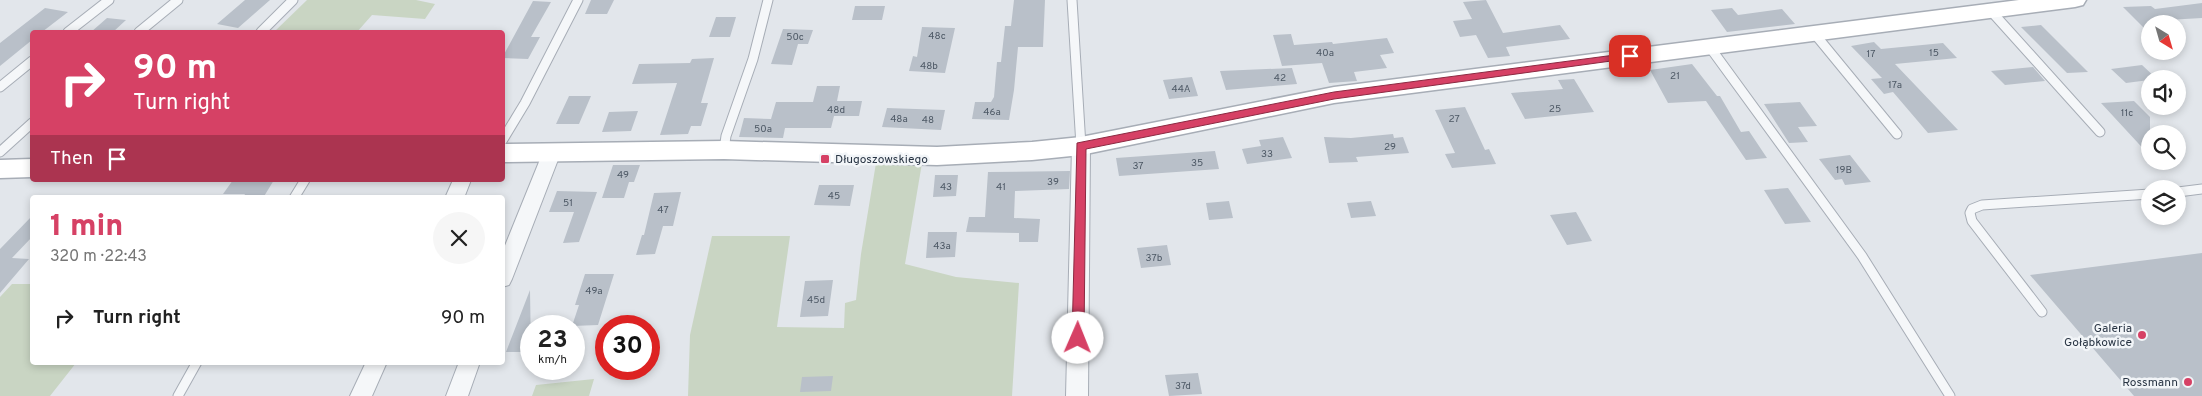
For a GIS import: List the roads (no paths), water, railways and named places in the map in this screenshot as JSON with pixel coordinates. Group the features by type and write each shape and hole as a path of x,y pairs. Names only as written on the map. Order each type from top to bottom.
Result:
{"street":[{"path":"505,153 724,150 937,156 1032,151 1081,146 1334,95 2075,0"},
{"path":"1077,396 1081,146"},
{"path":"505,271 552,152"},
{"path":"0,169 30,168"},
{"path":"455,195 461,182"},
{"path":"361,396 376,365"},
{"path":"456,396 469,365"}],"lane":[{"path":"71,30 109,0"},
{"path":"141,30 178,0"},
{"path":"263,30 293,0"},
{"path":"505,136 525,103 578,0"},
{"path":"724,150 726,136 753,59 768,0"},
{"path":"1072,0 1081,146"},
{"path":"1991,11 2100,132"},
{"path":"1814,33 1897,134"},
{"path":"1709,46 1862,256 1950,396"},
{"path":"0,88 30,63"},
{"path":"0,152 30,125"},
{"path":"296,195 303,182"},
{"path":"2186,191 2202,189"},
{"path":"2042,312 1972,222 1970,213 1972,209 1982,205 2141,195"},
{"path":"178,396 195,365"}],"place":[{"name":"Długoszowskiego","path":"825,159"},
{"name":"Galeria Gołąbkowice","path":"2142,335"},
{"name":"Rossmann","path":"2188,382"}]}
